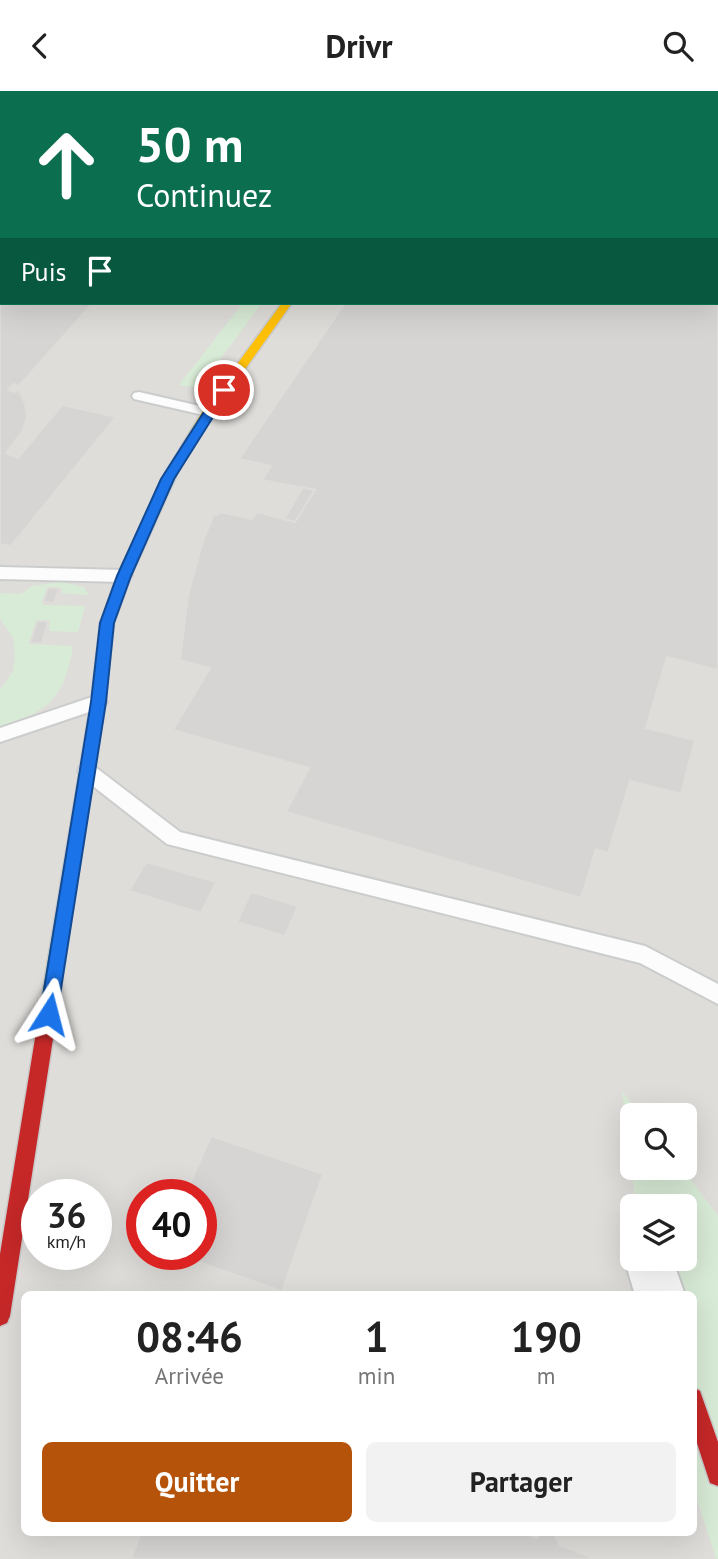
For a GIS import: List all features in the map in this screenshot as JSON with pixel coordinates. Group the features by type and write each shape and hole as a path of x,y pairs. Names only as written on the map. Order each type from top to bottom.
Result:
{"street":[{"path":"0,1317 82,806 107,623 124,576 167,479 208,412 286,305"},
{"path":"652,1271 659,1291"},
{"path":"697,1410 718,1475"}],"lane":[{"path":"139,396 208,412"},
{"path":"0,573 124,576"},
{"path":"0,735 98,702"},
{"path":"87,771 174,838 645,955 718,995"}],"shaded area":[{"path":"0,305 718,305 718,1559 0,1559"}],"green space":[{"path":"241,305 261,305 199,388 179,385"},
{"path":"61,582 84,587 88,595 61,593 62,589 48,588 43,605 85,606 78,632 49,631 50,622 37,621 30,644 73,646 65,678 52,700 43,708 0,727 0,690 13,671 15,658 13,638 0,619 0,593 21,594 32,586"},
{"path":"622,1091 631,1103 623,1103"},
{"path":"633,1180 691,1180 718,1216 718,1559 697,1500 697,1291 647,1291 644,1271 697,1271 697,1194 635,1194"}],"building":[{"path":"0,305 91,305 19,386 14,384 8,390 15,392 18,389 25,403 27,416 23,430 6,453 18,458 62,405 116,417 11,546 0,544"},
{"path":"344,305 718,305 718,670 667,657 646,728 695,740 681,794 630,781 608,853 596,849 581,898 286,812 309,768 173,730 210,668 180,660 188,595 203,541 214,514 220,512 252,519 257,512 295,522 315,490 262,480 271,466 239,459"},
{"path":"303,487 315,490 295,522 284,519"},
{"path":"48,588 59,588 54,603 43,602"},
{"path":"37,621 48,621 42,643 30,643"},
{"path":"146,862 216,882 201,913 129,891"},
{"path":"251,892 298,906 285,936 237,922"},
{"path":"211,1136 323,1174 282,1291 217,1268 217,1179 192,1179"},
{"path":"140,1536 556,1536 560,1545 596,1559 131,1559"}],"traffic: fast":[{"path":"46,1026 98,702 107,623 124,576 172,472"}],"traffic: slow":[{"path":"172,472 208,412 286,305"}],"traffic: jam":[{"path":"0,1316 46,1026"},
{"path":"697,1410 718,1475"}],"route":[{"path":"49,1014 98,702 107,623 124,576 167,479 224,390"}]}
